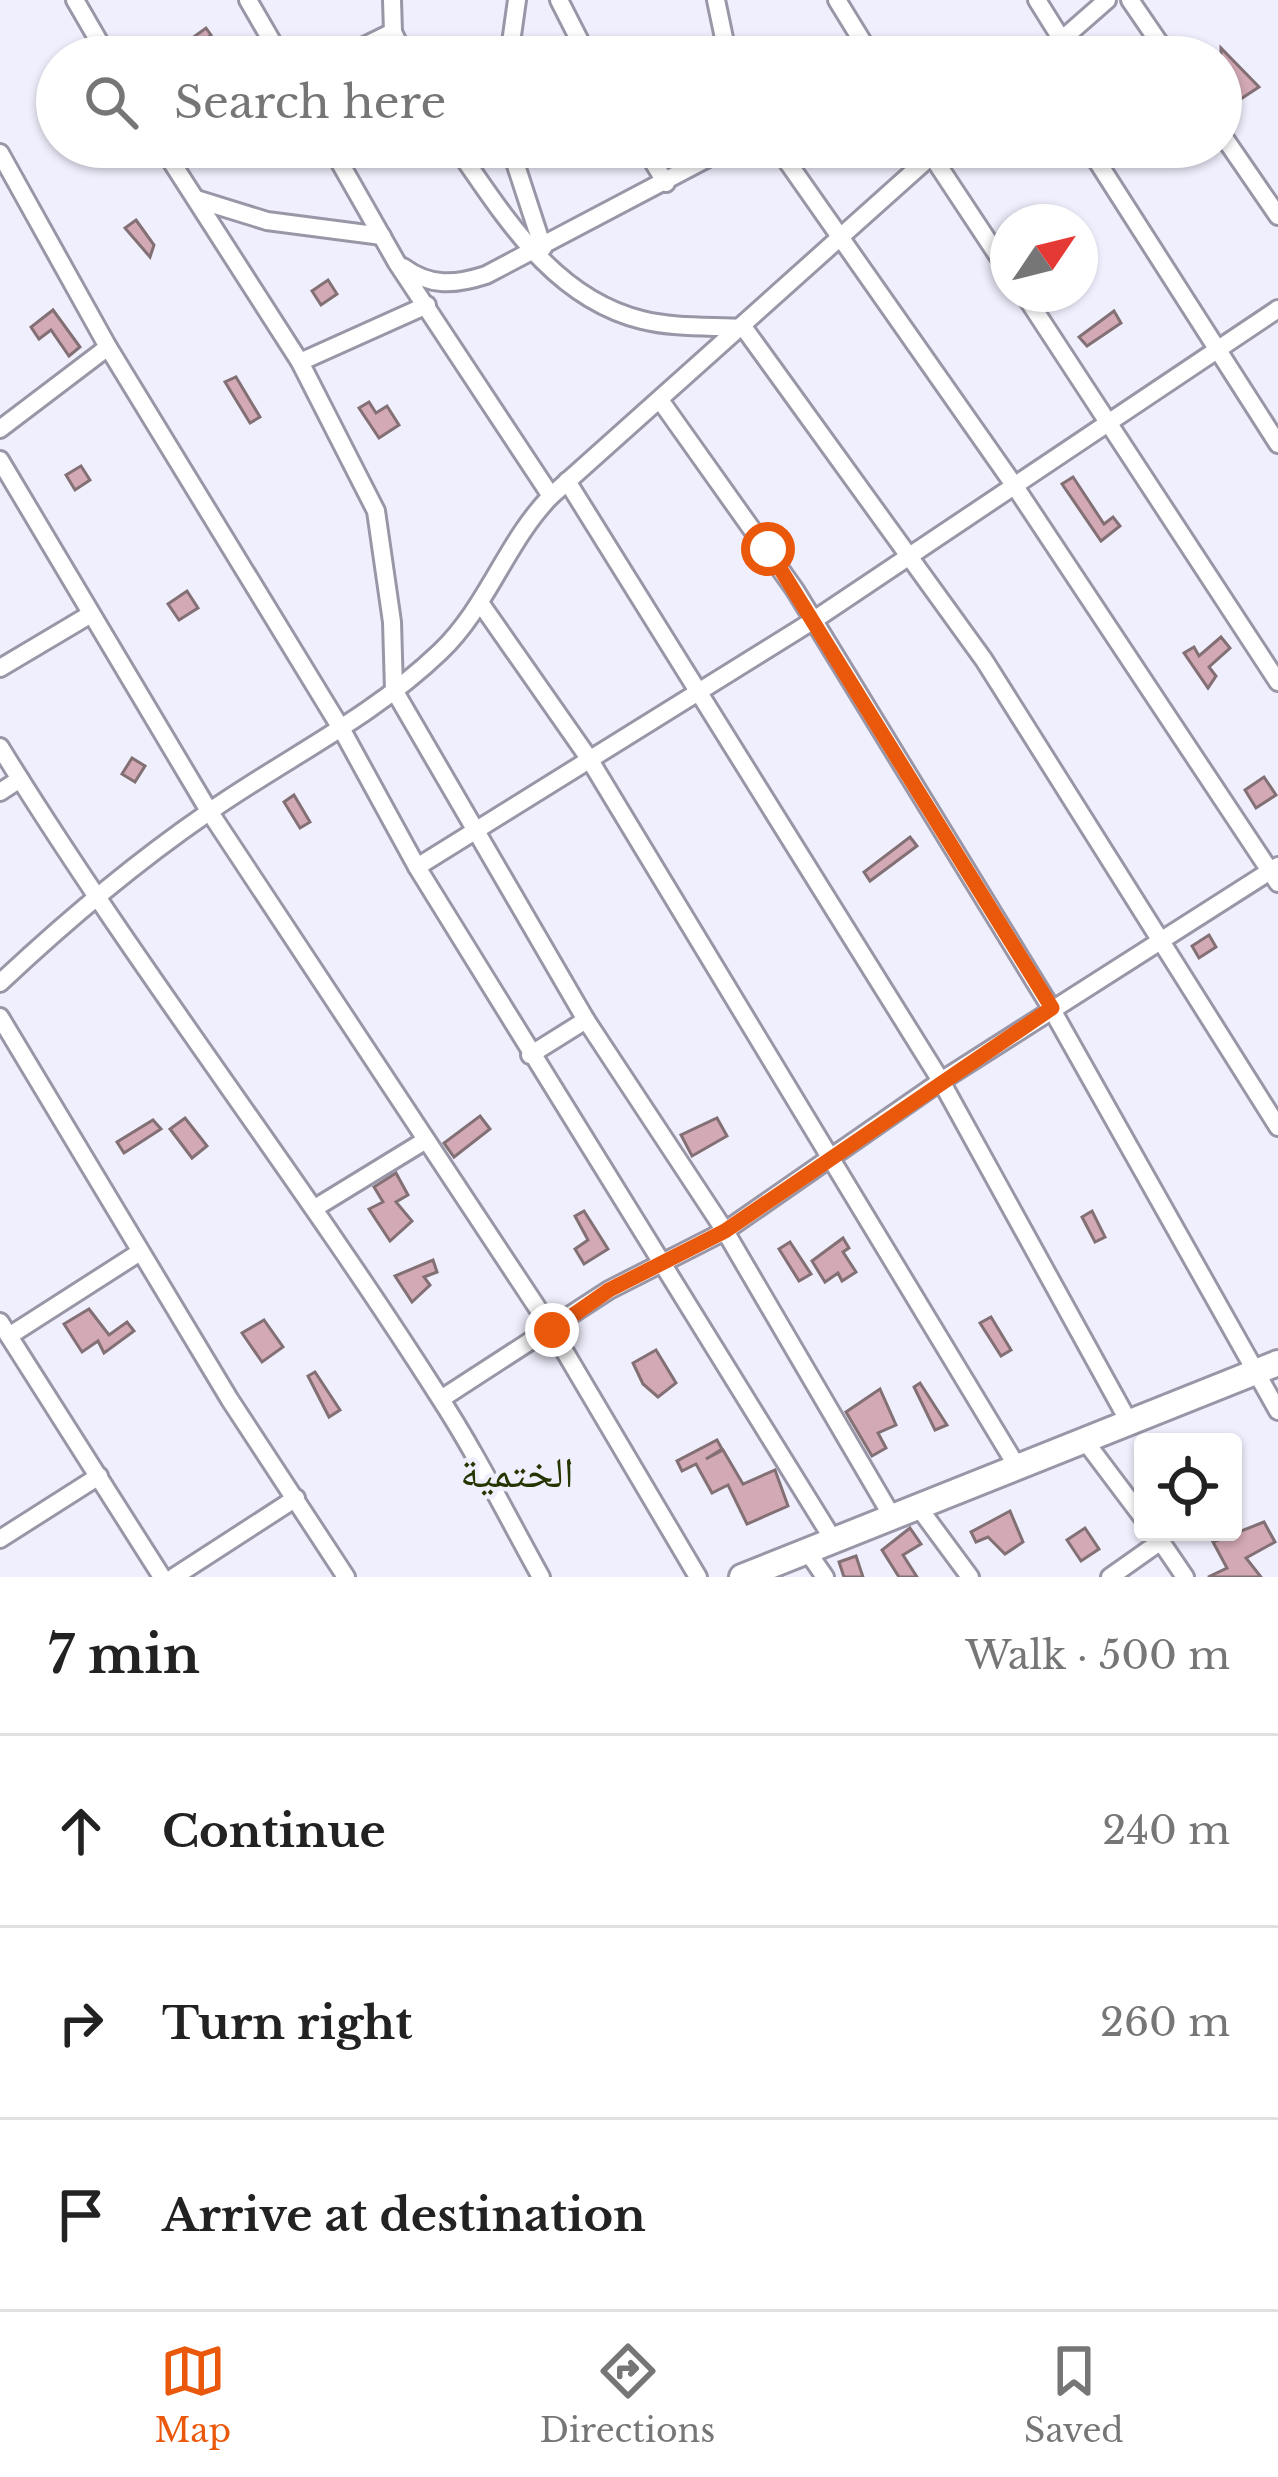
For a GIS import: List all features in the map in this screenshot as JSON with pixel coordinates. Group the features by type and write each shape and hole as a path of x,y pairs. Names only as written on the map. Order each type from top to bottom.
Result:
{"street":[{"path":"75,0 96,36"},
{"path":"248,0 269,36"},
{"path":"392,0 395,36"},
{"path":"512,36 517,0"},
{"path":"559,0 577,36"},
{"path":"716,0 724,36"},
{"path":"837,0 859,36"},
{"path":"1037,0 1060,36"},
{"path":"1066,36 1107,0"},
{"path":"1130,0 1155,36"},
{"path":"385,36 393,32"},
{"path":"0,153 109,347 342,730 530,1055 660,1265 732,1370 834,1541"},
{"path":"1242,164 1278,216"},
{"path":"176,168 300,362 376,511 392,622 394,690 586,1020 725,1231 893,1518"},
{"path":"344,168 397,263 551,496"},
{"path":"473,168 538,251 596,305 646,322 744,328"},
{"path":"516,168 538,251"},
{"path":"657,168 666,183"},
{"path":"397,263 417,277 456,285 538,251 692,168"},
{"path":"441,1399 609,1290 725,1231 826,1157 1052,1008 1276,873 792,168"},
{"path":"0,983 93,896 209,811 342,730 441,651 482,604 530,518 551,496 842,241 914,168"},
{"path":"943,168 990,242"},
{"path":"1101,168 1278,444"},
{"path":"195,199 267,221 382,236"},
{"path":"300,362 427,305"},
{"path":"417,866 814,620 1278,309"},
{"path":"1036,312 1278,682"},
{"path":"744,328 911,554 1164,938 1278,1126"},
{"path":"0,429 109,347"},
{"path":"660,400 814,620 1052,1008 1268,1367 1278,1411"},
{"path":"0,460 209,811 552,1330 698,1577"},
{"path":"567,481 702,690 941,1081 1129,1422"},
{"path":"482,604 588,757 1018,1468"},
{"path":"0,668 92,614"},
{"path":"0,747 93,896 315,1208 441,1399 541,1577"},
{"path":"0,792 20,779"},
{"path":"0,1017 140,1252 346,1577"},
{"path":"530,1055 586,1020"},
{"path":"315,1208 426,1140"},
{"path":"140,1252 5,1329 162,1577"},
{"path":"742,1577 1268,1367"},
{"path":"1085,1441 1134,1505"},
{"path":"0,1539 99,1476"},
{"path":"174,1577 296,1498"},
{"path":"919,1508 970,1577"},
{"path":"1110,1577 1151,1541"},
{"path":"1160,1541 1185,1577"},
{"path":"807,1551 824,1577"}],"building":[{"path":"1242,70 1259,87 1242,98"},
{"path":"136,220 154,245 150,257 125,228"},
{"path":"328,280 337,294 321,305 312,291"},
{"path":"53,310 80,347 69,356 51,330 39,339 31,327"},
{"path":"1114,311 1121,323 1087,346 1079,337"},
{"path":"236,377 260,417 250,423 225,382"},
{"path":"369,402 376,413 387,406 399,425 379,438 359,408"},
{"path":"81,466 90,480 75,490 66,475"},
{"path":"1073,477 1104,524 1113,517 1120,526 1101,541 1062,484"},
{"path":"187,591 198,608 179,620 168,604"},
{"path":"1221,637 1230,648 1209,667 1216,676 1208,688 1184,653 1194,647 1199,656"},
{"path":"132,758 145,766 135,782 122,774"},
{"path":"1264,777 1276,795 1256,808 1245,790"},
{"path":"294,795 310,822 300,828 284,802"},
{"path":"910,837 917,846 870,881 864,872"},
{"path":"1209,935 1216,947 1199,958 1192,946"},
{"path":"480,1116 490,1129 454,1157 444,1143"},
{"path":"185,1118 207,1146 192,1158 170,1129"},
{"path":"717,1118 727,1136 692,1156 681,1135"},
{"path":"153,1120 161,1129 124,1153 117,1142"},
{"path":"396,1173 408,1195 396,1202 412,1221 390,1241 369,1209 383,1202 374,1187"},
{"path":"584,1211 608,1249 584,1264 575,1249 588,1240 575,1216"},
{"path":"1092,1211 1105,1237 1095,1242 1082,1217"},
{"path":"843,1238 849,1248 843,1252 856,1272 842,1281 838,1273 825,1282 812,1261"},
{"path":"790,1242 811,1274 799,1281 779,1249"},
{"path":"433,1260 437,1272 424,1277 430,1285 412,1302 395,1276"},
{"path":"89,1309 109,1335 127,1322 134,1331 104,1353 98,1341 82,1352 64,1324"},
{"path":"991,1317 1011,1350 1001,1356 980,1323"},
{"path":"264,1320 283,1347 262,1362 242,1333"},
{"path":"656,1350 676,1383 658,1397 643,1384 633,1363"},
{"path":"315,1372 340,1410 329,1417 308,1376"},
{"path":"920,1383 947,1425 935,1430 914,1387"},
{"path":"880,1389 896,1425 878,1433 886,1448 872,1456 846,1412"},
{"path":"717,1440 722,1449 706,1459 723,1450 743,1484 775,1470 788,1506 747,1524 728,1485 712,1493 696,1464 682,1471 677,1461"},
{"path":"1010,1511 1023,1542 1005,1554 988,1537 976,1542 971,1532"},
{"path":"1264,1522 1275,1542 1246,1558 1261,1577 1208,1577 1227,1568 1213,1542 1242,1541 1242,1531"},
{"path":"910,1528 921,1544 903,1555 917,1577 899,1577 882,1550"},
{"path":"1085,1528 1099,1549 1081,1561 1067,1540"},
{"path":"856,1556 863,1577 844,1577 839,1562"}],"district":[{"name":"الختمية","path":"517,1472"}],"route":[{"path":"552,1330 633,1276 672,1262 725,1231 826,1157 1052,1008 768,549"}]}
